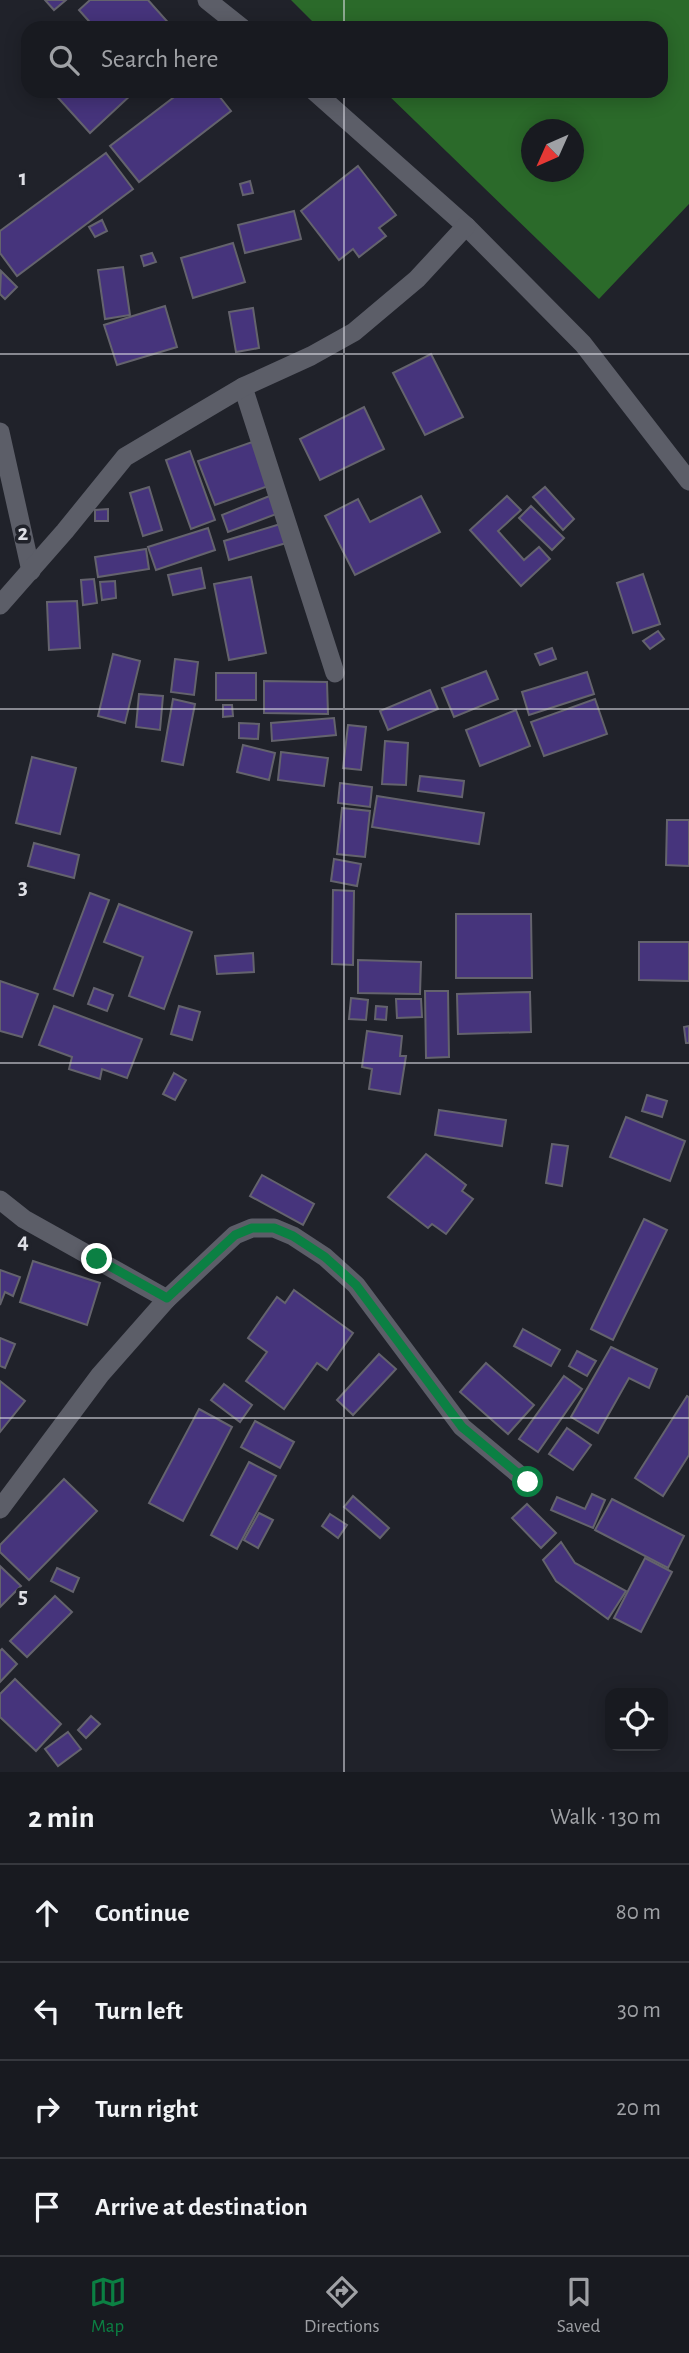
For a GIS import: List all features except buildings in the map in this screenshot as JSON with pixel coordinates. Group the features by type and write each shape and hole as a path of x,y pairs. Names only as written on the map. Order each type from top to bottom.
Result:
{"street":[{"path":"208,0 234,21"},
{"path":"322,98 466,226 583,344 689,481"},
{"path":"0,605 125,457 243,387 311,356 354,332 417,279 466,226"},
{"path":"243,387 335,673"},
{"path":"0,432 31,571"},
{"path":"0,1200 24,1219 167,1298"},
{"path":"0,1509 100,1375 167,1298 235,1235 252,1228 274,1228 293,1236 325,1257 356,1285 462,1427 528,1482"}],"green space":[{"path":"291,0 689,0 689,204 599,299 391,98 668,98 668,21 312,21"}],"route":[{"path":"97,1259 167,1298 235,1235 252,1228 274,1228 293,1236 325,1257 356,1285 462,1427 528,1482"}]}
